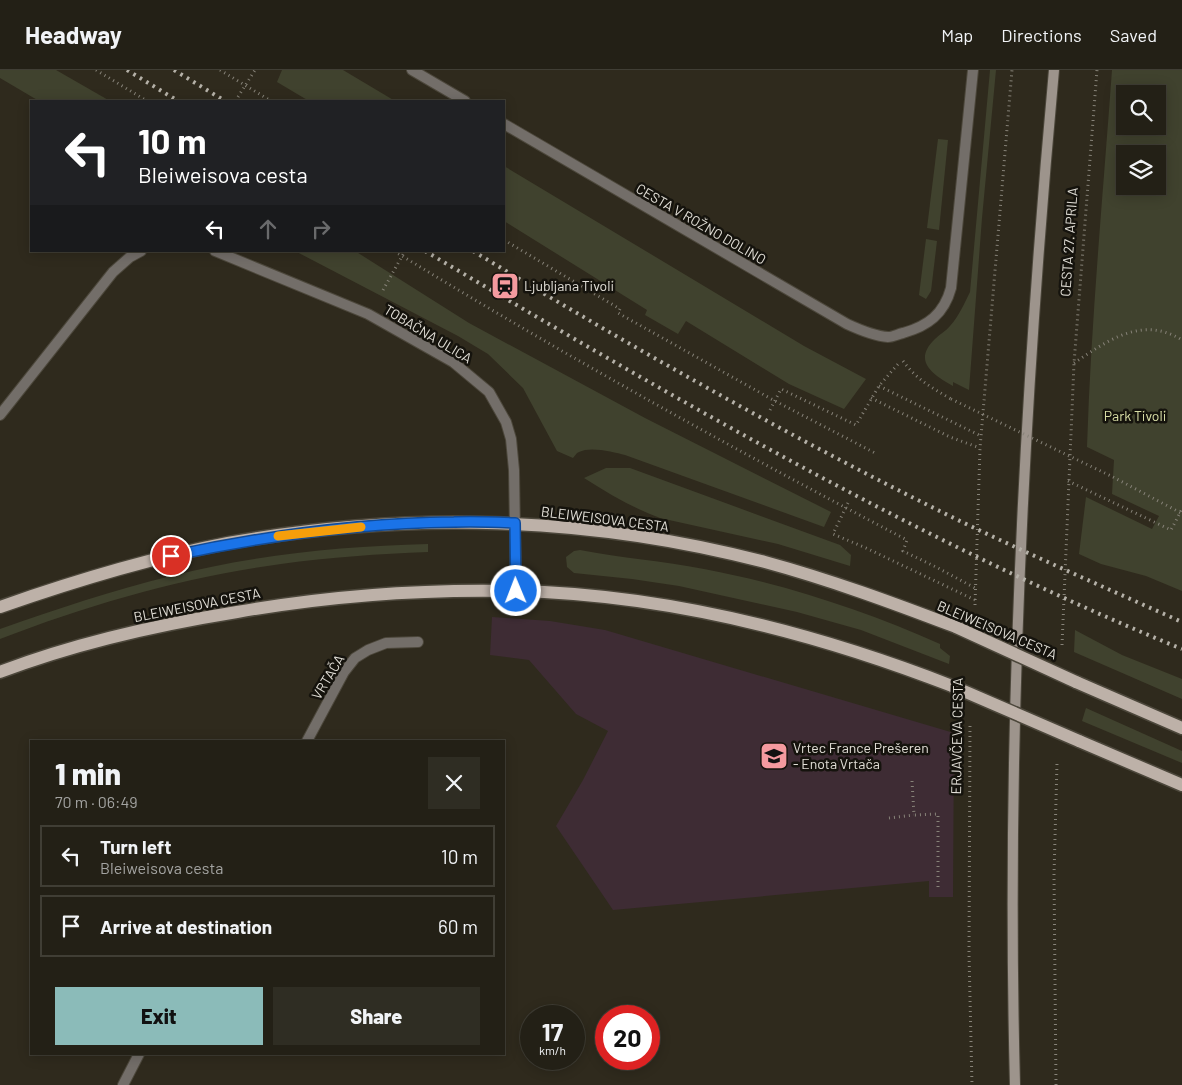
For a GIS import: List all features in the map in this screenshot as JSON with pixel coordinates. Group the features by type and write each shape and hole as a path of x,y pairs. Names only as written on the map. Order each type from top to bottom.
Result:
{"main road":[{"path":"1015,1085 1012,988 1014,774 1023,504 1041,206 1054,70"},
{"name":"BLEIWEISOVA CESTA","path":"0,607 111,571 228,543 346,528 454,522 515,523 634,536 692,546 763,562 859,590 956,628 1182,728"},
{"name":"BLEIWEISOVA CESTA","path":"0,672 82,645 194,619 260,608 383,594 440,591 516,591 564,594 625,600 714,614 834,644 952,686 1182,785"}],"street":[{"path":"412,70 464,100"},
{"name":"CESTA V ROŽNO DOLINO","path":"505,125 848,324 867,333 889,337 921,327 930,322 937,316 948,299 951,288 973,70"},
{"path":"0,415 113,272 130,257 139,252"},
{"name":"TOBAČNA ULICA","path":"217,252 368,314 453,362 489,392 506,422 511,439 514,470 516,591"},
{"name":"VRTAČA","path":"308,740 344,672 355,658 368,650 386,643 418,642"},
{"path":"122,1085 138,1055"}],"path":[{"path":"96,70 145,100"},
{"path":"220,70 269,100"},
{"path":"238,97 255,70"},
{"path":"975,609 980,448 1012,70"},
{"name":"CESTA 27. APRILA","path":"1072,417 1074,364 1096,70"},
{"path":"505,241 620,309 618,313 775,401 875,453"},
{"path":"396,252 564,353 656,405 908,540 903,551 975,588"},
{"path":"368,314 406,252"},
{"path":"1074,364 1104,343 1138,330 1163,332 1182,340"},
{"path":"770,410 781,389 856,425 870,398 902,360 911,372 924,383 951,399 1182,512 1171,530 1068,481"},
{"path":"879,386 982,436"},
{"path":"870,398 950,437 980,448"},
{"path":"848,502 833,534 975,600"},
{"name":"ERJAVČEVA CESTA","path":"970,722 969,954 972,1085"},
{"path":"912,781 914,815"},
{"path":"889,818 938,814 938,889"}],"shaded area":[{"name":"Vrtec France Prešeren - Enota Vrtača","path":"492,617 550,621 605,630 954,733 953,897 929,897 929,881 613,910 556,826 583,780 608,731 576,714 529,660 490,655"}],"green space":[{"path":"0,70 56,70 108,100 37,100 0,78"},
{"path":"282,70 343,70 393,100 307,100 277,82"},
{"path":"990,70 996,70 982,218 969,390 953,382 953,386 932,372 925,361 925,354 935,339 953,322 970,292"},
{"name":"Park Tivoli","path":"1112,70 1182,70 1182,591 1146,576 1101,564 1079,554 1086,497 1152,529 1159,516 1112,494 1114,460 1087,447 1094,305"},
{"path":"938,139 948,140 939,230 927,228"},
{"path":"505,167 804,346 866,379 844,409 789,384 686,321 678,334 645,315 647,310 505,222"},
{"path":"926,239 937,241 931,291 926,299 919,295"},
{"path":"297,252 357,252 469,323 645,418 831,512 824,527 615,452 584,450 578,452 573,458 557,451 523,388 488,354 458,336"},
{"path":"606,468 630,468 840,545 851,555 850,566 778,544 660,518 650,514 621,500 584,478"},
{"path":"428,544 428,552 318,559 209,576 103,603 0,639 0,629 85,600 171,576 234,562 331,549"},
{"path":"580,550 734,575 824,600 883,620 940,644 940,648 950,656 949,664 861,630 797,612 679,586 574,573 567,567 566,557 574,551"},
{"path":"1075,630 1122,655 1182,679 1182,699 1074,652"},
{"path":"1086,708 1182,751 1182,763 1082,721"}],"railway":[{"path":"127,70 176,100"},
{"path":"174,70 223,100"},
{"path":"427,252 703,412 891,514 987,562 1084,607 1182,649"},
{"path":"475,252 654,358 838,459 989,535 1182,622"}],"slow traffic":[{"path":"278,536 361,527"}],"place":[{"name":"Ljubljana Tivoli","path":"505,286"},
{"name":"Vrtec France Prešeren - Enota Vrtača","path":"774,756"}],"route":[{"path":"171,556 228,543 346,528 454,522 515,523 516,591"}]}
